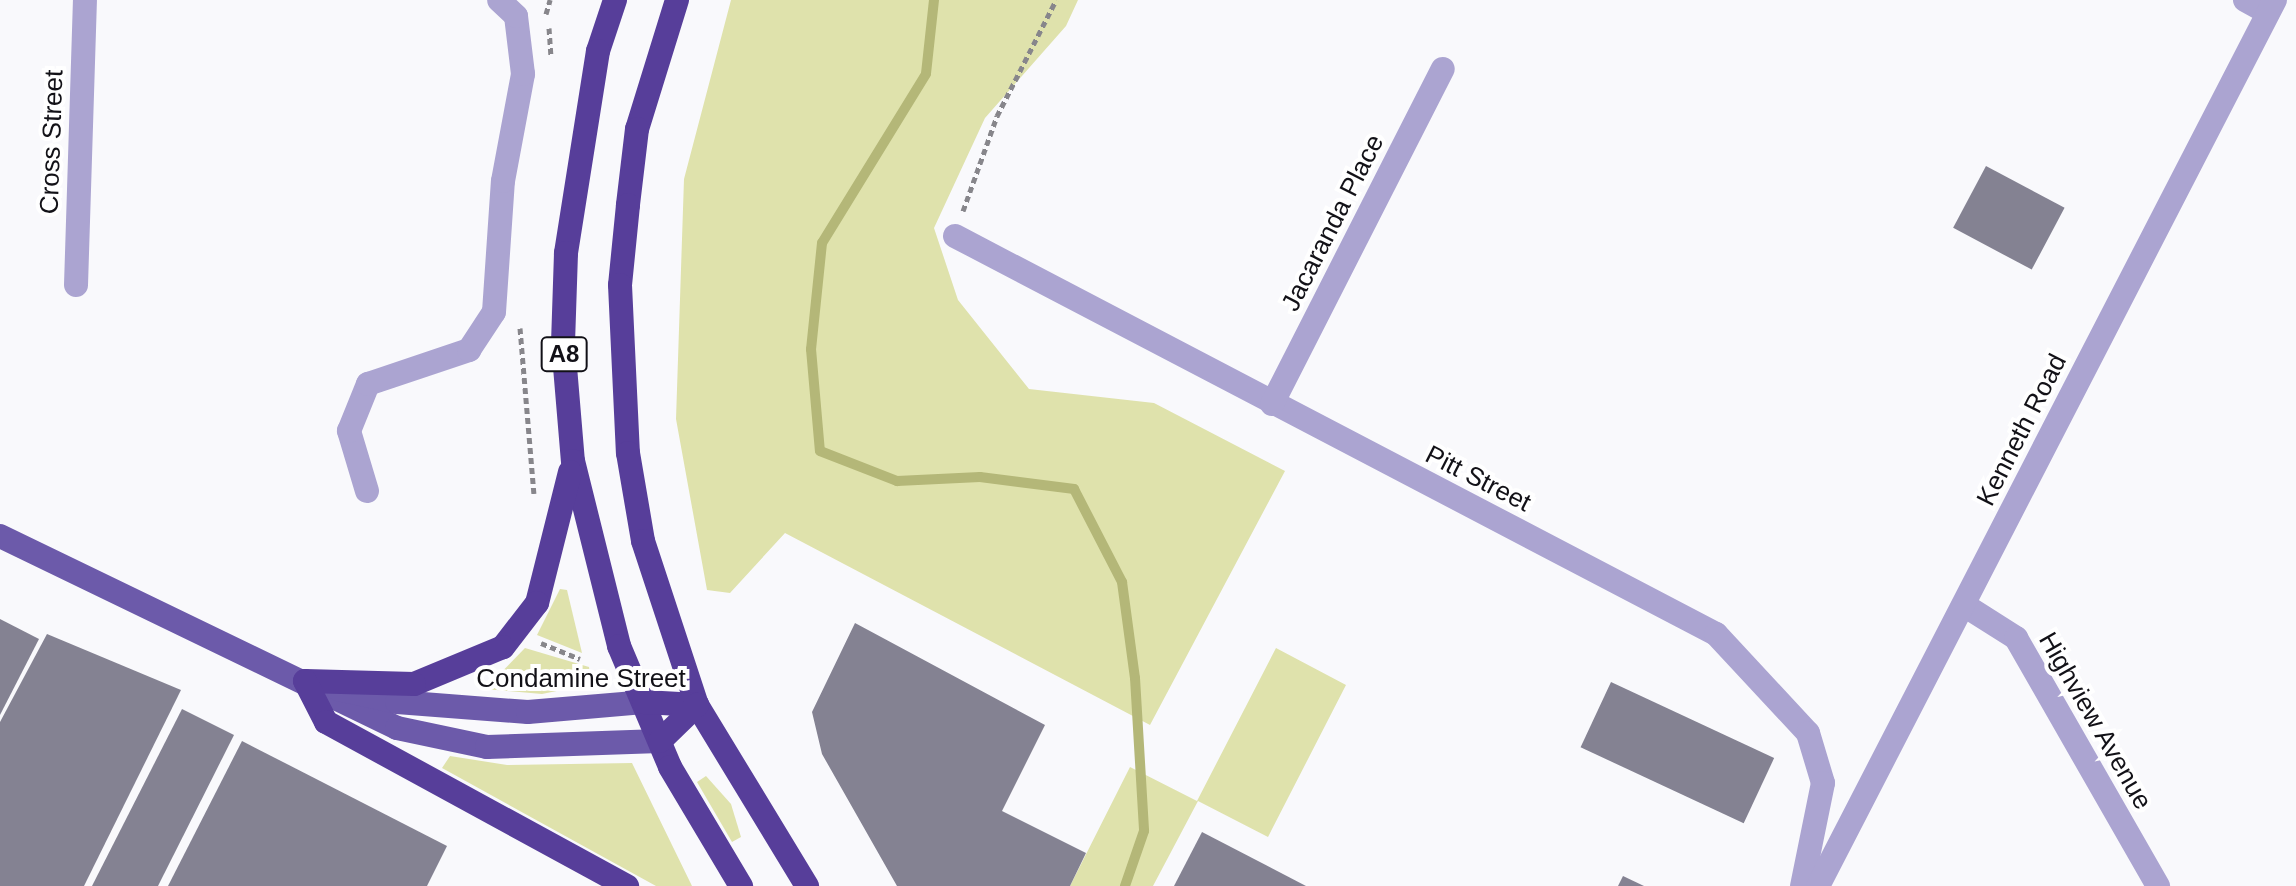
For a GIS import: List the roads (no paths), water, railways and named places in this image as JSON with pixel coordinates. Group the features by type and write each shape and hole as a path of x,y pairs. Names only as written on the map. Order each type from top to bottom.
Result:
{"highway":[{"name":"A8","path":"615,0 595,65 566,253 563,343 573,461 588,544 644,702 660,741 741,886"},
{"name":"A8","path":"677,0 637,129 620,285 620,371 643,541 697,705"},
{"path":"573,461 537,603 503,647 414,684 305,681 326,722 627,886"},
{"name":"Condamine Street","path":"644,702 697,705 807,886"},
{"path":"660,741 697,705"}],"main road":[{"name":"Condamine Street","path":"0,536 397,728 462,743 533,749 660,741"},
{"name":"Condamine Street","path":"305,681 397,702 528,712 644,702"}],"street":[{"name":"Cross Street","path":"76,285 85,0"},
{"path":"367,491 349,431 368,384 469,350 494,312 503,181 523,74 516,16 499,0"},
{"path":"2245,0 2272,6"},
{"name":"Kenneth Road","path":"1818,886 2272,6"},
{"name":"Jacaranda Place","path":"1272,404 1443,69"},
{"name":"Pitt Street","path":"955,236 1716,634 1808,733 1823,783 1802,886"},
{"name":"Highview Avenue","path":"1964,605 2016,638 2158,886"}],"waterway":[{"path":"934,0 926,74 822,243 811,349 820,451 897,481 980,477 1074,489 1122,582 1135,678 1144,831 1125,886"}]}
